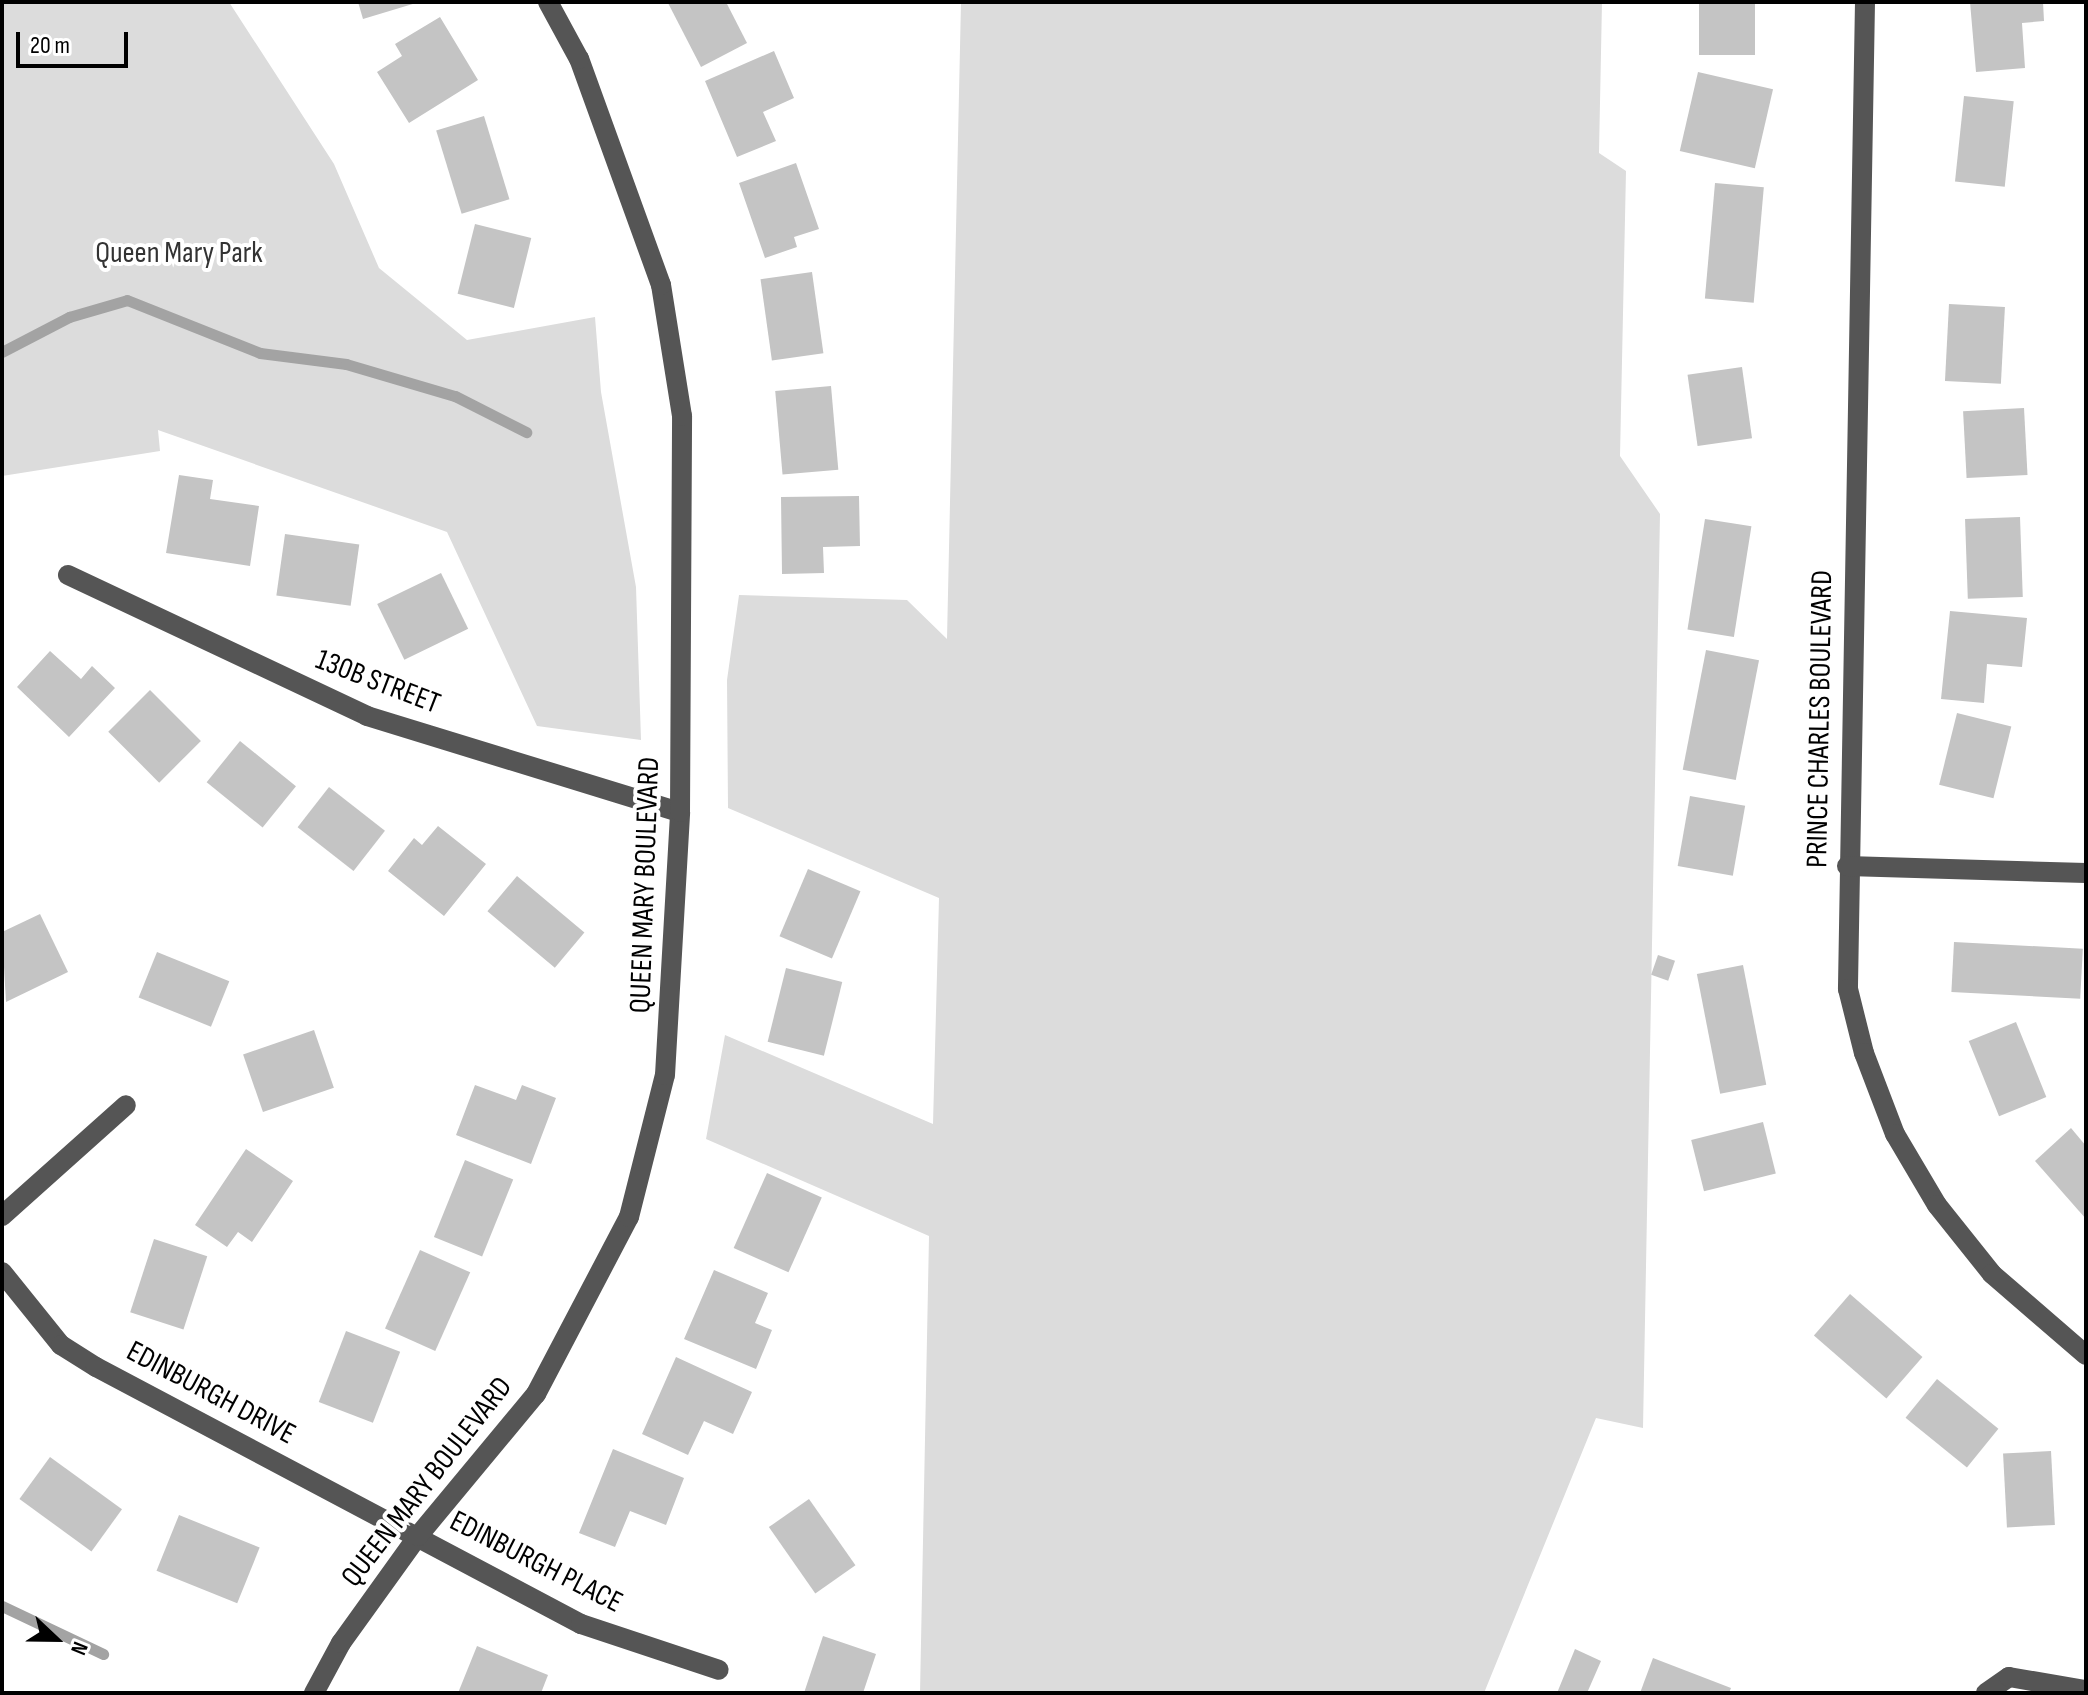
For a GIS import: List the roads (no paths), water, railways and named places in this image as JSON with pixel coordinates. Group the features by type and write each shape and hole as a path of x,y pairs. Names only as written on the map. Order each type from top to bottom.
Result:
{"street":[{"name":"QUEEN MARY BOULEVARD","path":"314,1693 341,1643 418,1536 536,1394 629,1217 665,1075 680,812 682,416 661,285 626,179 579,59 548,2"},
{"name":"PRINCE CHARLES BOULEVARD","path":"1865,2 1847,866 1848,989 1864,1053 1895,1134 1937,1205 1992,1274 2086,1355"},
{"name":"130B STREET","path":"68,575 367,716 680,812"},
{"path":"1847,866 2086,873"},
{"path":"2,1216 126,1105"},
{"name":"EDINBURGH DRIVE","path":"2,1272 61,1345 418,1536"},
{"name":"EDINBURGH PLACE","path":"418,1536 581,1624 719,1670"},
{"path":"1986,1693 2009,1677 2085,1689"}],"waterway":[{"path":"2,352 69,317 127,300 260,353 346,364 455,396 526,432"},
{"path":"2,1606 103,1654"}],"park label":[{"name":"Queen Mary Park","path":"179,253"}]}
